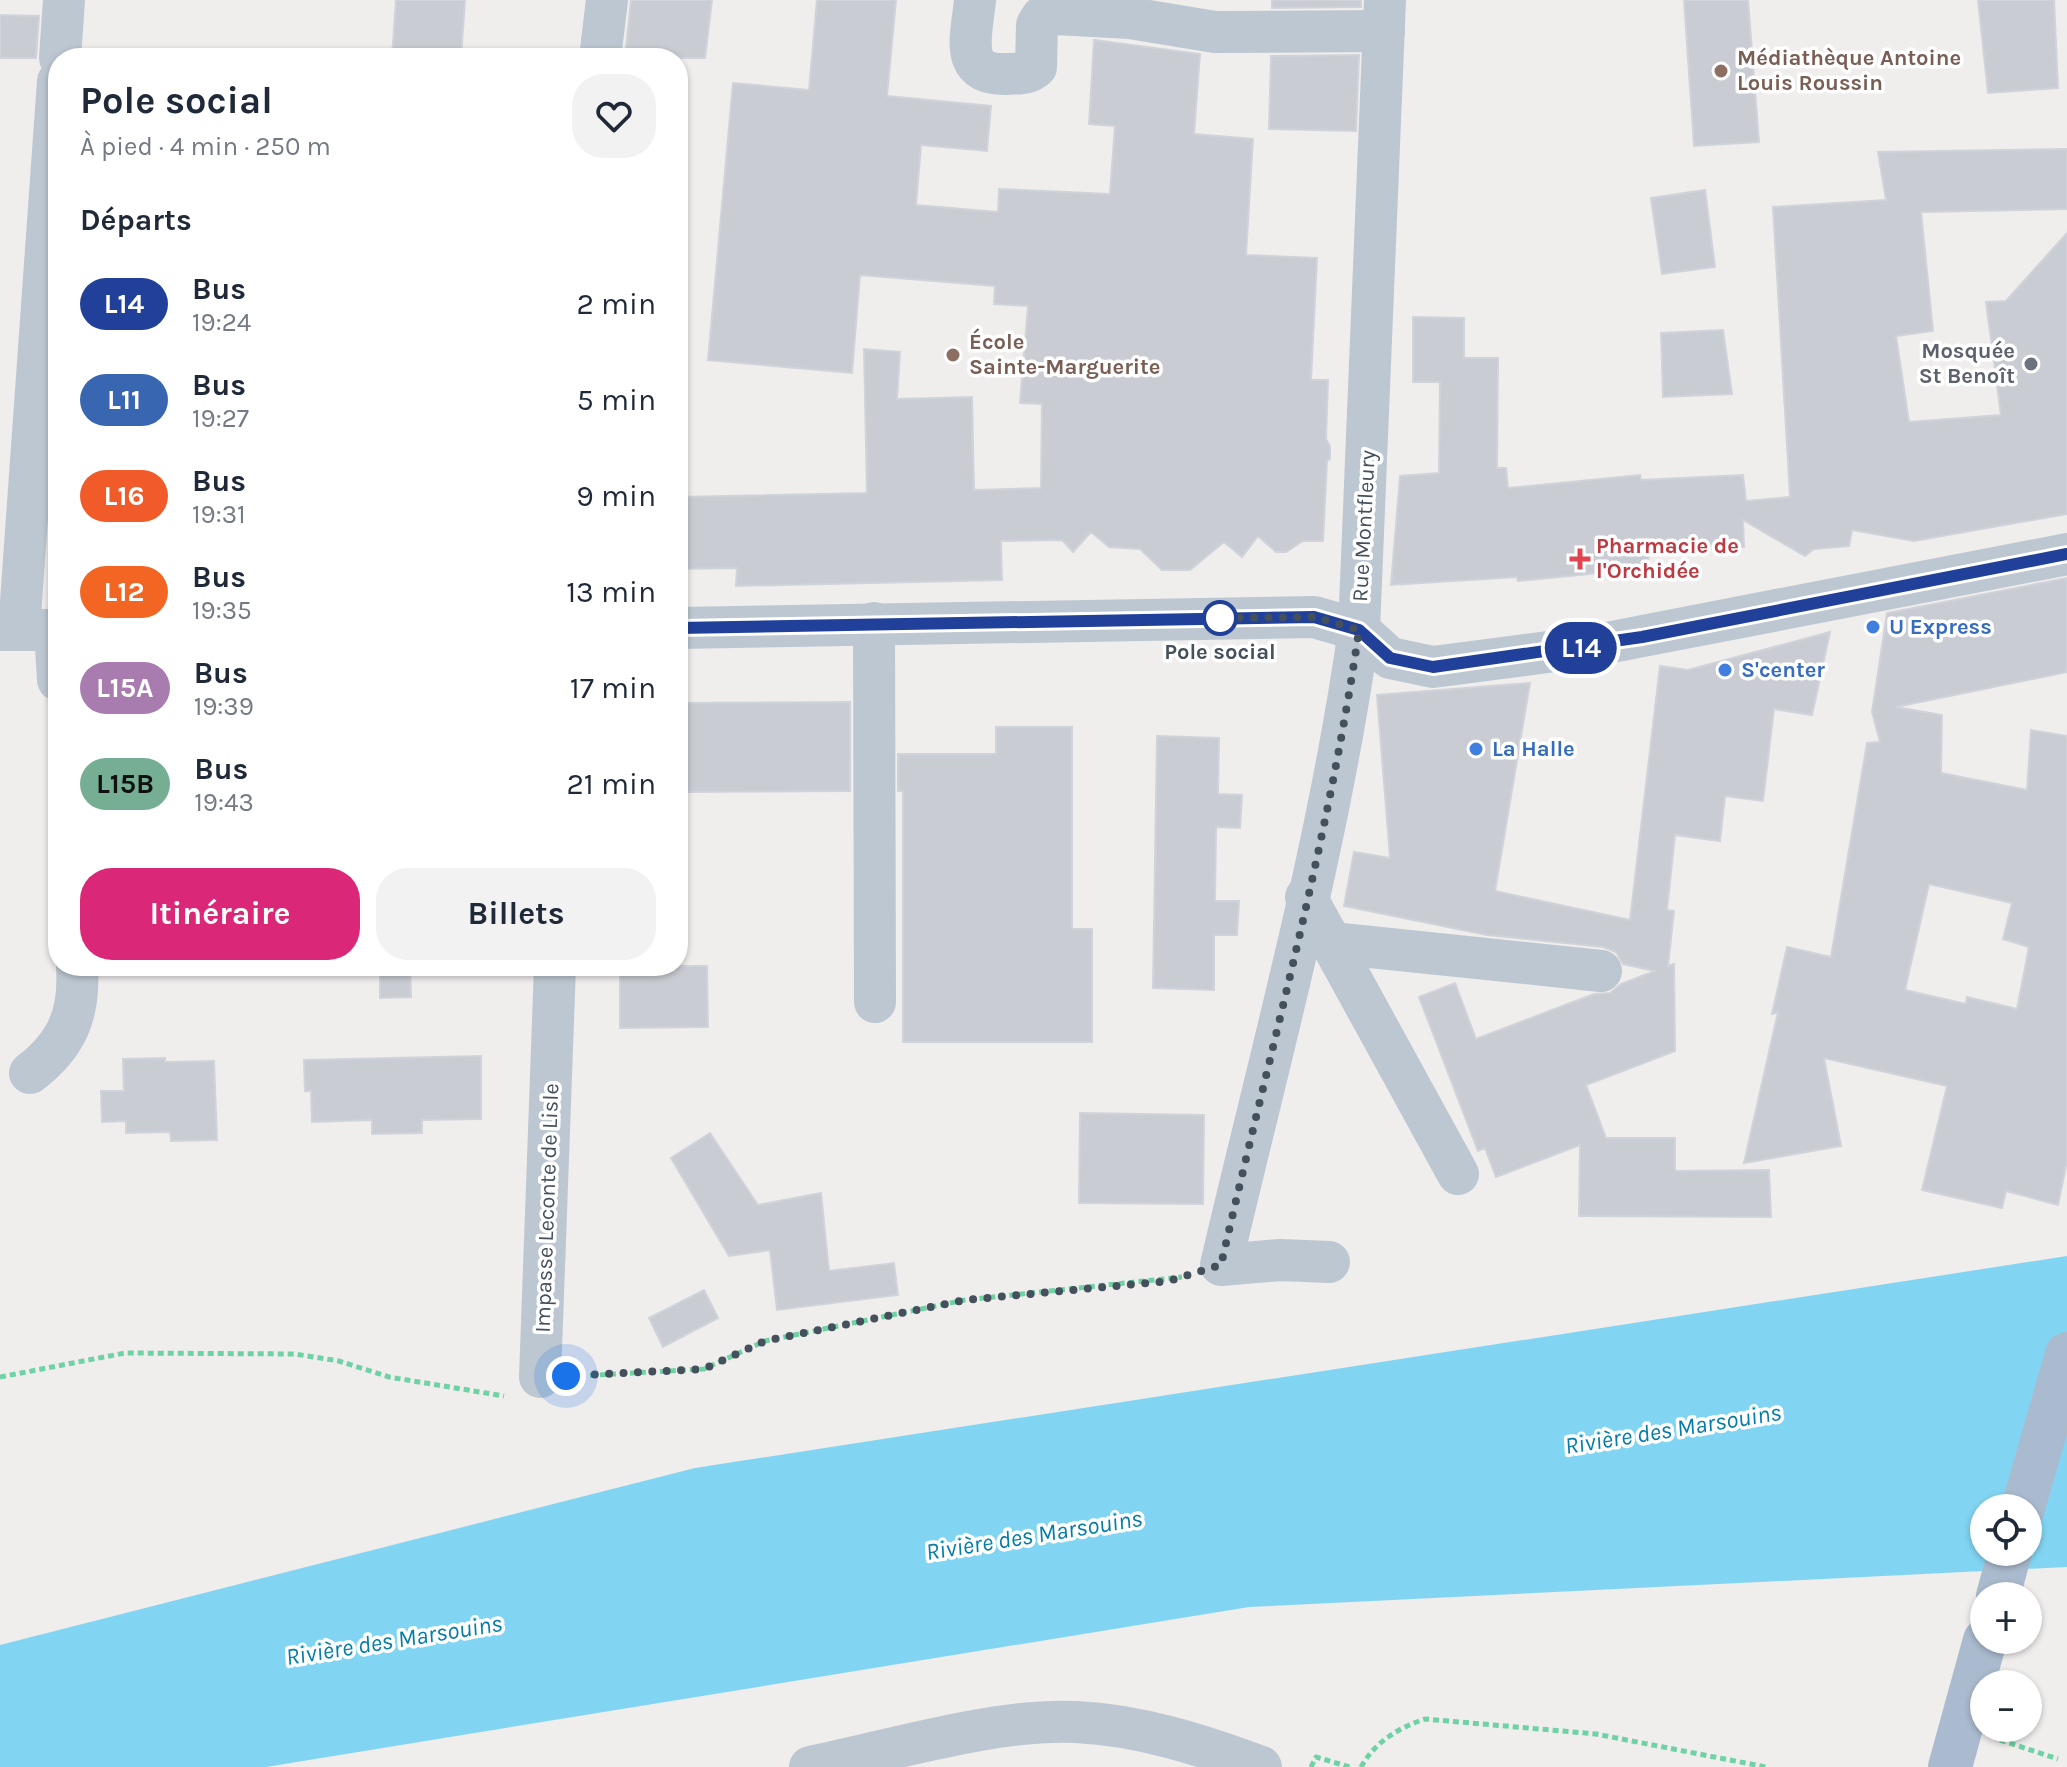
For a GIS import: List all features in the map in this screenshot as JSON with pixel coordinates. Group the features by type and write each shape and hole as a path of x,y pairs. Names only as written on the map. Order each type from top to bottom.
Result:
{"main road":[{"path":"2027,1494 2067,1354"},
{"path":"1956,1747 1981,1654"}],"street":[{"path":"61,48 64,0"},
{"path":"601,48 607,0"},
{"path":"975,0 970,54 976,67 989,74 1029,73 1036,67 1037,25 1042,17 1055,14 1129,9 1215,32 1384,15"},
{"name":"Rue Montfleury","path":"1221,1265 1306,897 1350,692 1359,630 1384,15"},
{"path":"48,301 33,630 48,660"},
{"path":"688,628 1314,617 1359,630 1390,658 1433,667 1600,645 2067,554"},
{"path":"874,623 875,1002"},
{"path":"1306,897 1458,1174"},
{"path":"1332,943 1601,971"},
{"path":"30,1073 51,1057 66,1031 79,1002 78,976"},
{"name":"Impasse Leconte de Lisle","path":"540,1377 555,976"},
{"path":"1221,1265 1280,1260 1329,1262"},
{"path":"810,1767 1024,1723 1076,1722 1177,1739 1261,1767"}],"path":[{"path":"0,1377 140,1353 295,1354 339,1361 389,1377 508,1397 540,1377 704,1369 765,1341 965,1300 1169,1281 1221,1265"},
{"path":"1361,1767 1371,1750 1405,1726 1425,1719 1596,1734 1766,1767"},
{"path":"1956,1747 2058,1759"},
{"path":"1311,1767 1316,1757 1350,1767"}],"water":[{"name":"Rivière des Marsouins","path":"2067,1256 2067,1567 1249,1607 266,1767 0,1767 0,1645 695,1468"}],"building":[{"path":"396,0 465,0 462,48 393,48"},
{"path":"631,0 712,0 705,58 688,58 688,48 626,48"},
{"path":"817,0 896,0 887,96 991,106 987,151 921,145 916,205 998,212 999,189 1110,194 1115,126 1089,124 1094,40 1200,54 1194,134 1253,139 1246,255 1317,258 1311,380 1328,380 1326,439 1330,446 1323,541 1303,541 1286,552 1276,552 1258,536 1242,557 1224,542 1190,570 1162,570 1140,549 1109,547 1091,532 1073,552 1062,540 1001,541 1002,580 736,586 737,568 688,569 688,497 867,493 864,349 900,352 897,399 972,397 974,490 1041,488 1042,404 1020,403 1028,306 994,304 995,286 860,275 852,373 708,360 733,83 809,90"},
{"path":"1272,0 1361,0 1361,7 1272,8"},
{"name":"Médiathèque Antoine Louis Roussin","path":"1684,0 1748,0 1759,142 1694,146"},
{"path":"1978,0 2054,0 2058,88 1988,93"},
{"path":"0,15 39,16 36,58 0,58"},
{"path":"1359,55 1356,131 1269,129 1271,56"},
{"path":"2067,149 2067,209 1921,212 1933,331 1896,336 1909,422 2001,415 1986,302 2006,301 2067,233 2067,514 1914,541 1852,530 1849,546 1814,549 1805,556 1743,520 1744,547 1648,552 1649,568 1518,581 1517,577 1391,585 1400,476 1439,473 1440,382 1413,382 1413,317 1464,318 1464,358 1498,358 1497,468 1506,468 1508,488 1640,475 1641,480 1743,475 1746,501 1790,497 1773,207 1886,200 1878,152"},
{"path":"1705,190 1715,267 1662,274 1651,198"},
{"path":"1723,330 1732,394 1663,397 1661,333"},
{"path":"2067,578 2067,672 1896,707 1942,715 1941,773 2027,790 2031,730 2067,736 2067,1161 2058,1205 2006,1191 2002,1208 1922,1190 1947,1086 1824,1058 1841,1146 1744,1163 1778,1012 1772,1014 1787,947 1831,957 1867,743 1880,742 1872,712 1887,613","holes":["1929,884 2012,903 2003,939 2029,947 2017,1009 1967,997 1966,1004 1905,990"]},
{"path":"1830,632 1812,715 1774,709 1763,801 1725,796 1720,841 1675,835 1667,910 1674,911 1668,966 1674,964 1675,1051 1586,1085 1606,1138 1675,1138 1675,1171 1769,1170 1771,1217 1579,1216 1580,1145 1496,1177 1485,1148 1478,1151 1419,997 1455,983 1476,1039 1594,994 1610,993 1621,984 1655,971 1623,964 1616,952 1603,947 1487,935 1344,906 1354,852 1390,858 1377,695 1530,683 1495,891 1630,920 1660,666 1688,670"},
{"path":"850,702 850,791 688,792 688,703"},
{"path":"996,727 1072,727 1072,929 1092,929 1092,1042 903,1042 903,791 898,791 898,754 996,754"},
{"path":"1157,736 1219,738 1218,794 1242,795 1240,828 1216,827 1215,901 1239,901 1237,935 1214,935 1214,990 1153,988"},
{"path":"688,966 707,966 708,1027 620,1028 620,976 688,976"},
{"path":"380,976 410,976 411,997 380,998"},
{"path":"481,1056 481,1119 422,1120 422,1133 372,1134 372,1120 312,1122 311,1091 305,1091 304,1060"},
{"path":"165,1058 165,1062 214,1061 217,1140 171,1141 170,1132 126,1133 126,1121 102,1122 101,1091 124,1091 123,1059"},
{"path":"1080,1113 1204,1115 1203,1204 1079,1203"},
{"path":"710,1133 758,1205 821,1193 829,1271 894,1263 898,1295 777,1310 770,1250 729,1256 671,1158"},
{"path":"704,1290 718,1318 663,1347 649,1318"}],"bus line":[{"name":"L14","path":"688,628 1314,617 1359,630 1390,658 1433,667 1642,637 2067,554"}],"place":[{"name":"Médiathèque Antoine Louis Roussin","path":"1721,71"},
{"name":"École Sainte-Marguerite","path":"953,355"},
{"name":"Mosquée St Benoît","path":"2031,364"},
{"name":"Pharmacie de l'Orchidée","path":"1580,559"},
{"name":"Pole social","path":"1220,618"},
{"name":"U Express","path":"1873,627"},
{"name":"S'center","path":"1725,670"},
{"name":"La Halle","path":"1476,749"}],"route":[{"path":"566,1376 704,1369 765,1341 965,1300 1169,1281 1221,1265 1313,867 1350,692 1359,630 1314,617 1207,618 1220,618"}]}
